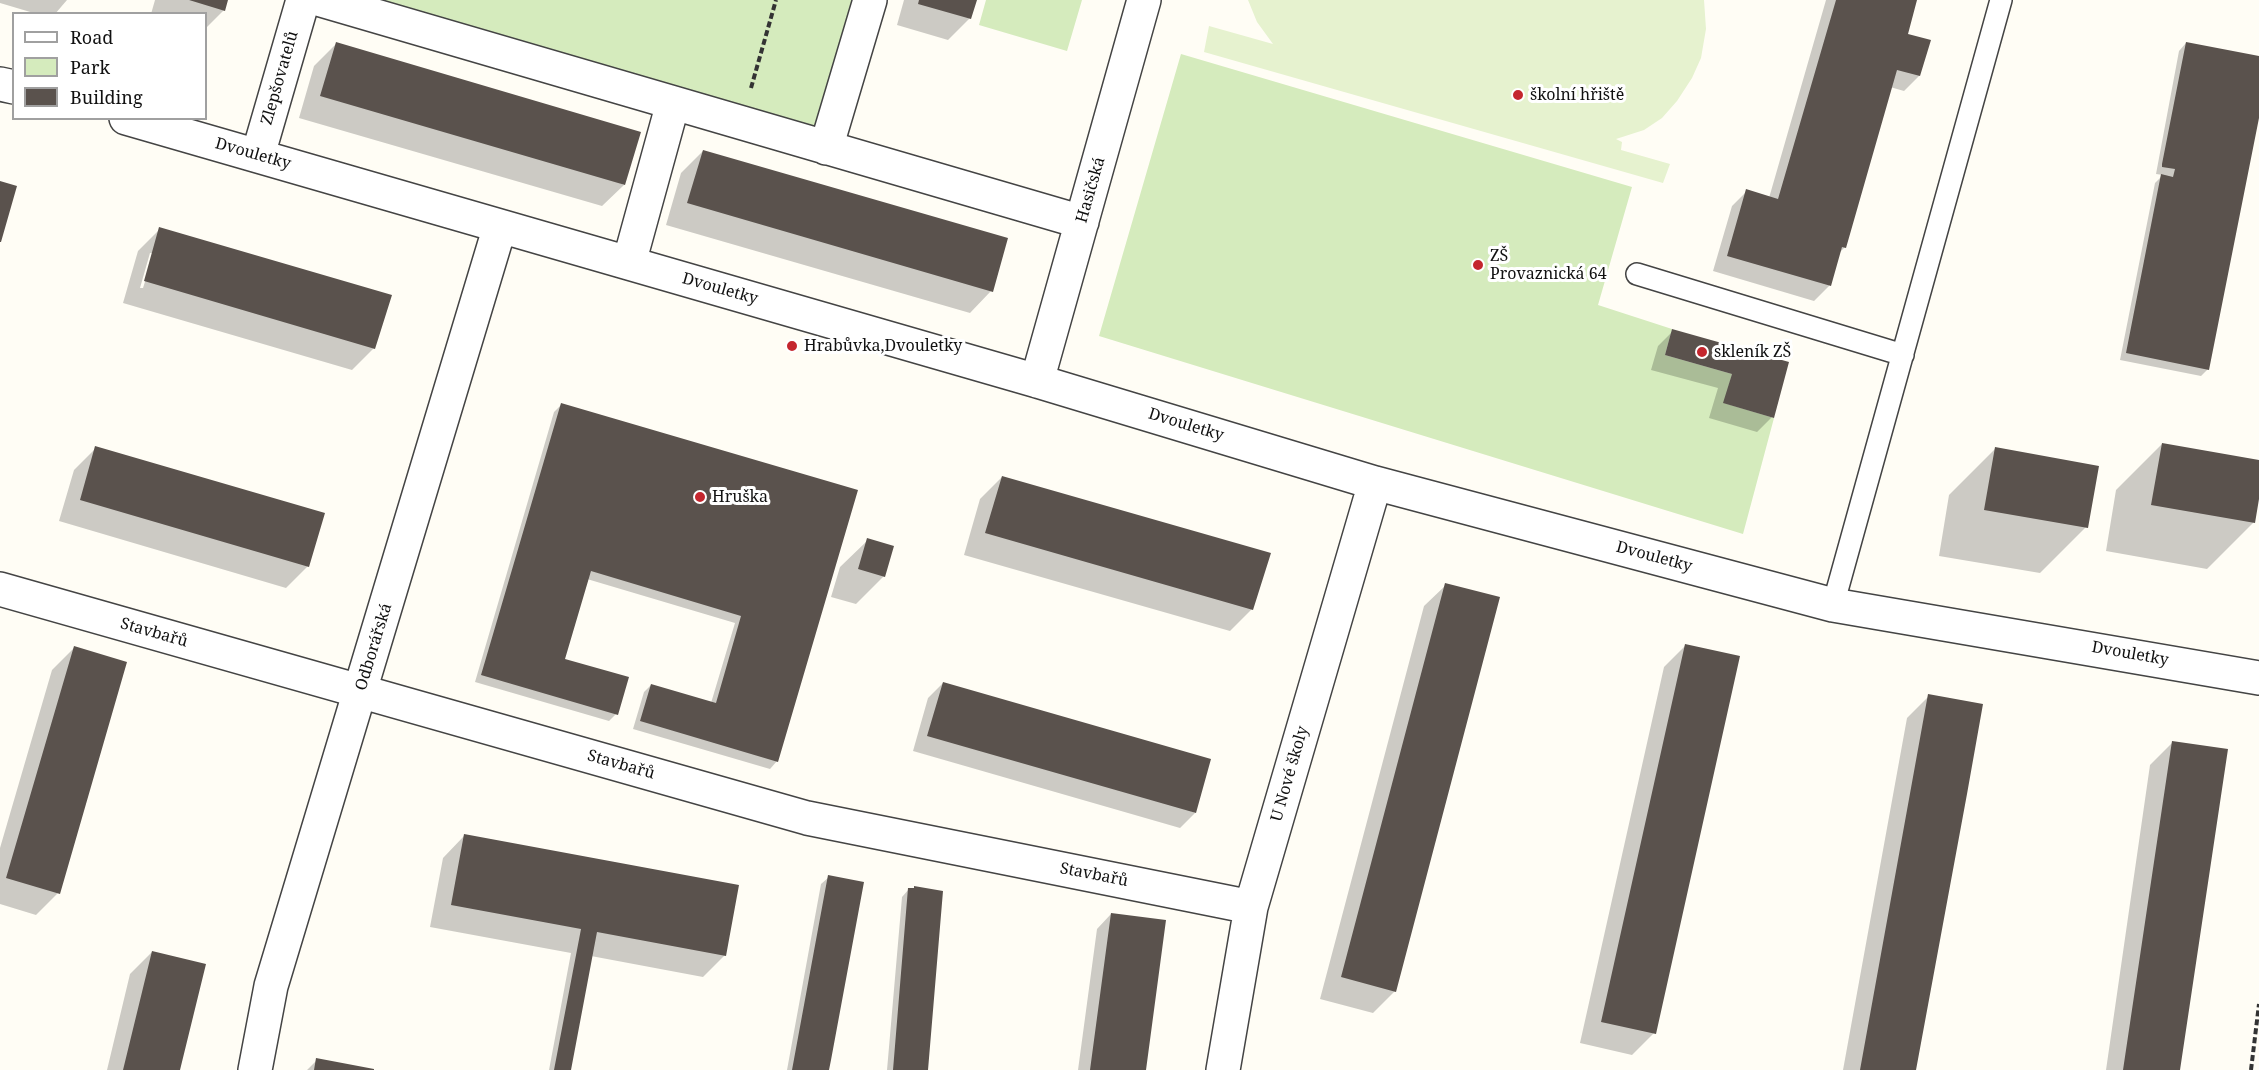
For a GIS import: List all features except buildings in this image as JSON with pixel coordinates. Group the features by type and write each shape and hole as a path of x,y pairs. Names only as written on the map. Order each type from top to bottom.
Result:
{"street":[{"name":"Zlepšovatelů","path":"258,155 303,0"},
{"path":"321,0 1082,222"},
{"path":"826,148 870,0"},
{"name":"Hasičská","path":"1037,381 1144,0"},
{"path":"629,263 673,103"},
{"name":"Dvouletky","path":"133,120 1037,381 1375,483 1833,605 2259,678"},
{"name":"Odborářská","path":"255,1070 271,986 500,226"},
{"name":"U Nové školy","path":"1223,1070 1251,907 1375,483"},
{"name":"Stavbařů","path":"0,589 807,818 1251,907"}],"lane":[{"path":"1833,605 2001,0"},
{"path":"1637,274 1903,355"}],"path":[{"path":"740,123 776,0"},
{"path":"2251,1070 2259,1004"}],"green space":[{"path":"359,0 856,0 817,132"},
{"path":"986,0 1082,0 1067,51 979,25"},
{"name":"školní hřiště","path":"1248,0 1704,0 1706,29 1701,58 1692,78 1677,101 1662,118 1644,130 1616,139 1622,142 1621,150 1670,164 1663,183 1204,52 1209,26 1273,44 1257,22"},
{"path":"1181,54 1632,187 1598,305 1672,329 1665,355 1732,374 1724,403 1774,418 1743,534 1099,336"}],"place":[{"name":"školní hřiště","path":"1518,95"},
{"name":"ZŠ Provaznická 64","path":"1478,265"},
{"name":"Hrabůvka,Dvouletky","path":"792,346"},
{"name":"skleník ZŠ","path":"1702,352"},
{"name":"Hruška","path":"700,497"}]}
